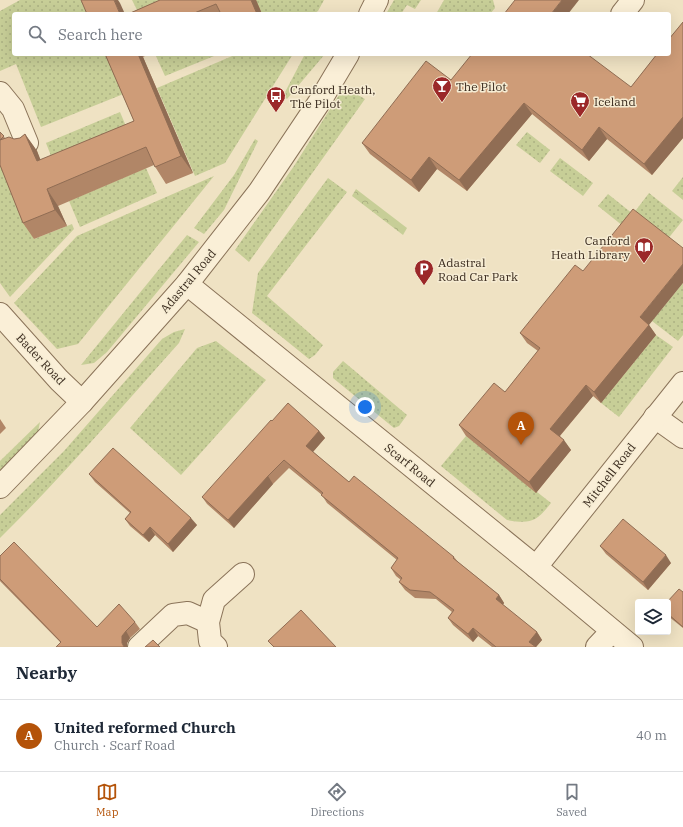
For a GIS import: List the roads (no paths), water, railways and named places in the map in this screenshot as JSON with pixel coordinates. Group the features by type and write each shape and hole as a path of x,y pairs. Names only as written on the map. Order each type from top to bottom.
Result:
{"street":[{"path":"371,12 377,0"},
{"path":"624,12 633,0"},
{"name":"Adastral Road","path":"0,486 82,402 187,284 260,192 320,101 347,56"},
{"path":"0,95 13,109 27,144"},
{"name":"Scarf Road","path":"187,284 536,567 632,647"},
{"name":"Bader Road","path":"0,314 59,380 82,402"},
{"name":"Mitchell Road","path":"536,567 683,383"},
{"path":"656,416 683,437"},
{"path":"216,647 210,641 208,622 214,600 243,574"},
{"path":"139,647 173,615 188,613 208,622"},
{"path":"597,647 612,631"}],"place":[{"name":"The Pilot","path":"442,103"},
{"name":"Canford Heath, The Pilot","path":"276,113"},
{"name":"Iceland","path":"580,118"},
{"name":"Canford Heath Library","path":"644,264"},
{"name":"Adastral Road Car Park","path":"424,286"},
{"name":"United reformed Church","path":"521,445"}]}
